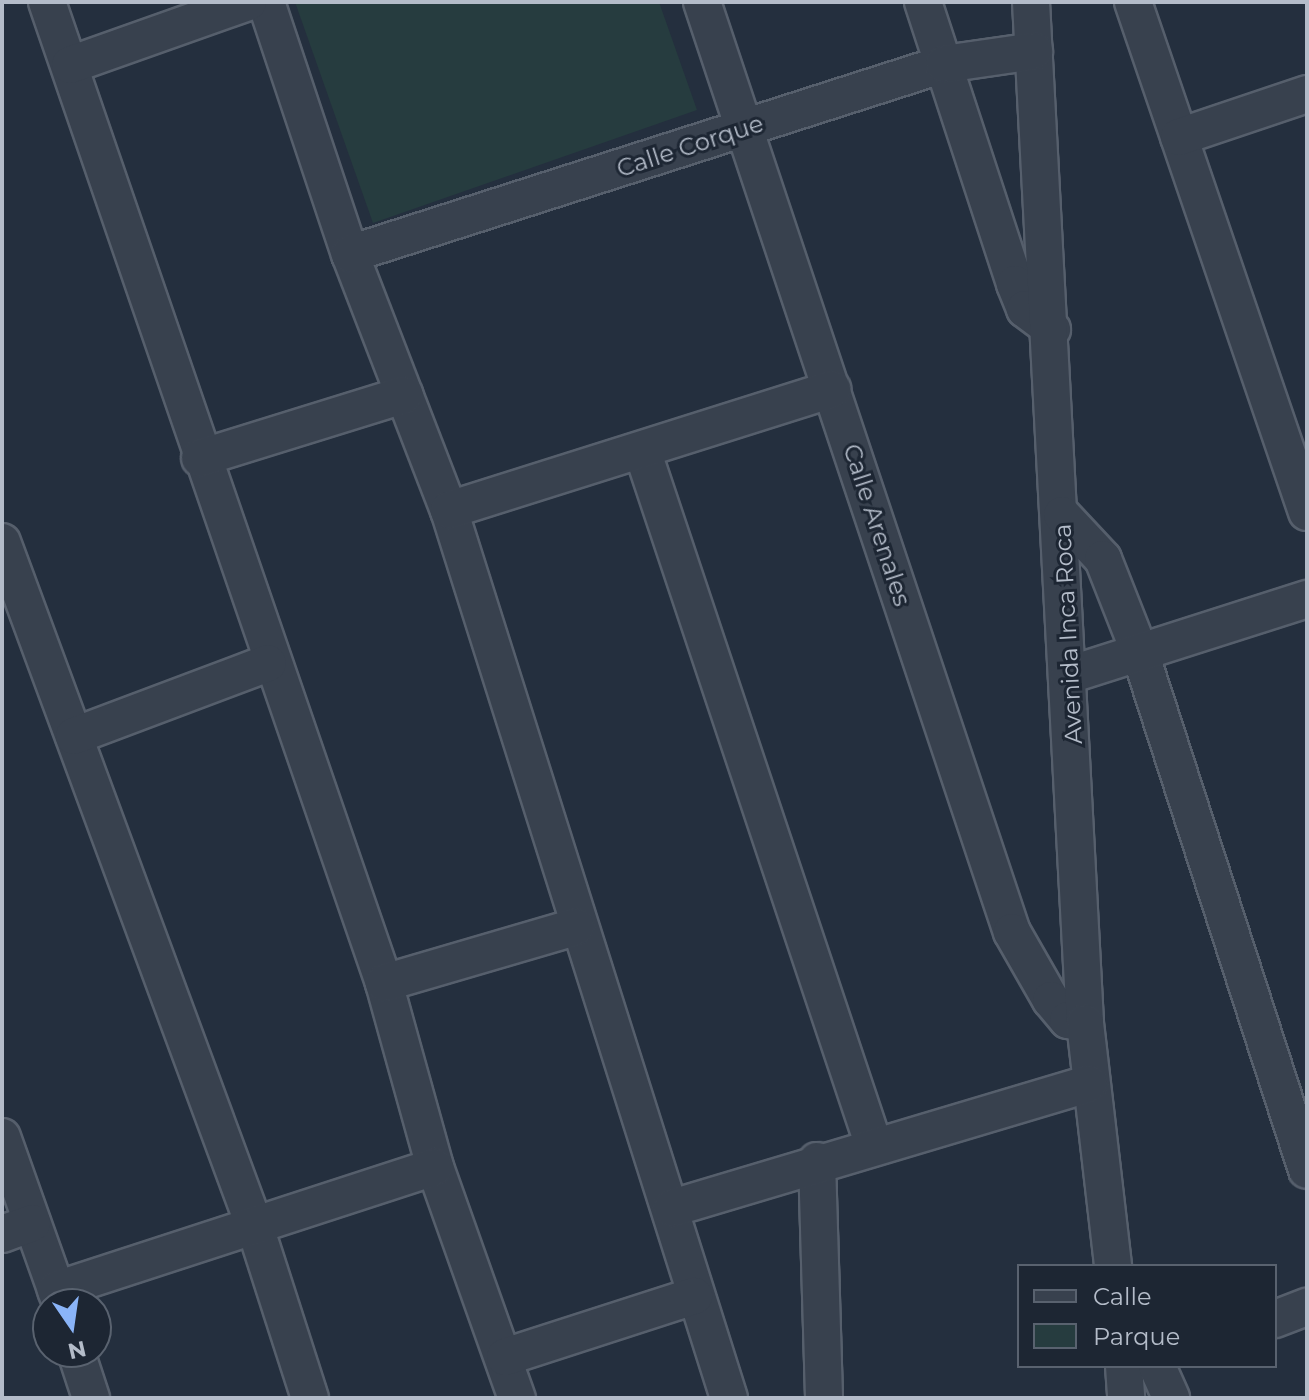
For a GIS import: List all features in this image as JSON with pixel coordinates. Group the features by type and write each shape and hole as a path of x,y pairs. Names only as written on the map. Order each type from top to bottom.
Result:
{"street":[{"path":"47,2 268,663 384,983 435,1167 505,1357 517,1398"},
{"path":"70,65 248,2"},
{"path":"266,2 350,254 449,510 576,927 672,1208 694,1296 729,1398"},
{"name":"Calle Arenales","path":"702,2 1012,932 1051,1000 1068,1020 1085,1023"},
{"path":"923,2 1015,284 1025,309 1052,329"},
{"name":"Avenida Inca Roca","path":"1031,2 1062,515 1085,1023 1089,1084 1113,1264"},
{"path":"1133,2 1307,512"},
{"name":"Calle Corque","path":"350,254 944,64 1034,51"},
{"path":"1179,137 1307,94"},
{"path":"449,510 832,389"},
{"path":"200,458 404,395"},
{"path":"642,450 873,1143"},
{"path":"1062,515 1103,559 1140,653 1307,1170"},
{"path":"2,542 256,1230 310,1398"},
{"path":"1069,675 1307,599"},
{"path":"74,736 268,663"},
{"path":"384,983 576,927"},
{"path":"672,1208 873,1143 1089,1084"},
{"path":"2,1137 17,1228 54,1288"},
{"path":"817,1161 824,1398"},
{"path":"85,1288 435,1167"},
{"path":"505,1357 694,1296"},
{"path":"1277,1318 1307,1307"},
{"path":"81,1368 91,1398"},
{"path":"1124,1368 1126,1398"},
{"path":"1158,1368 1171,1398"}],"green space":[{"path":"295,2 659,2 697,110 373,223"}]}
